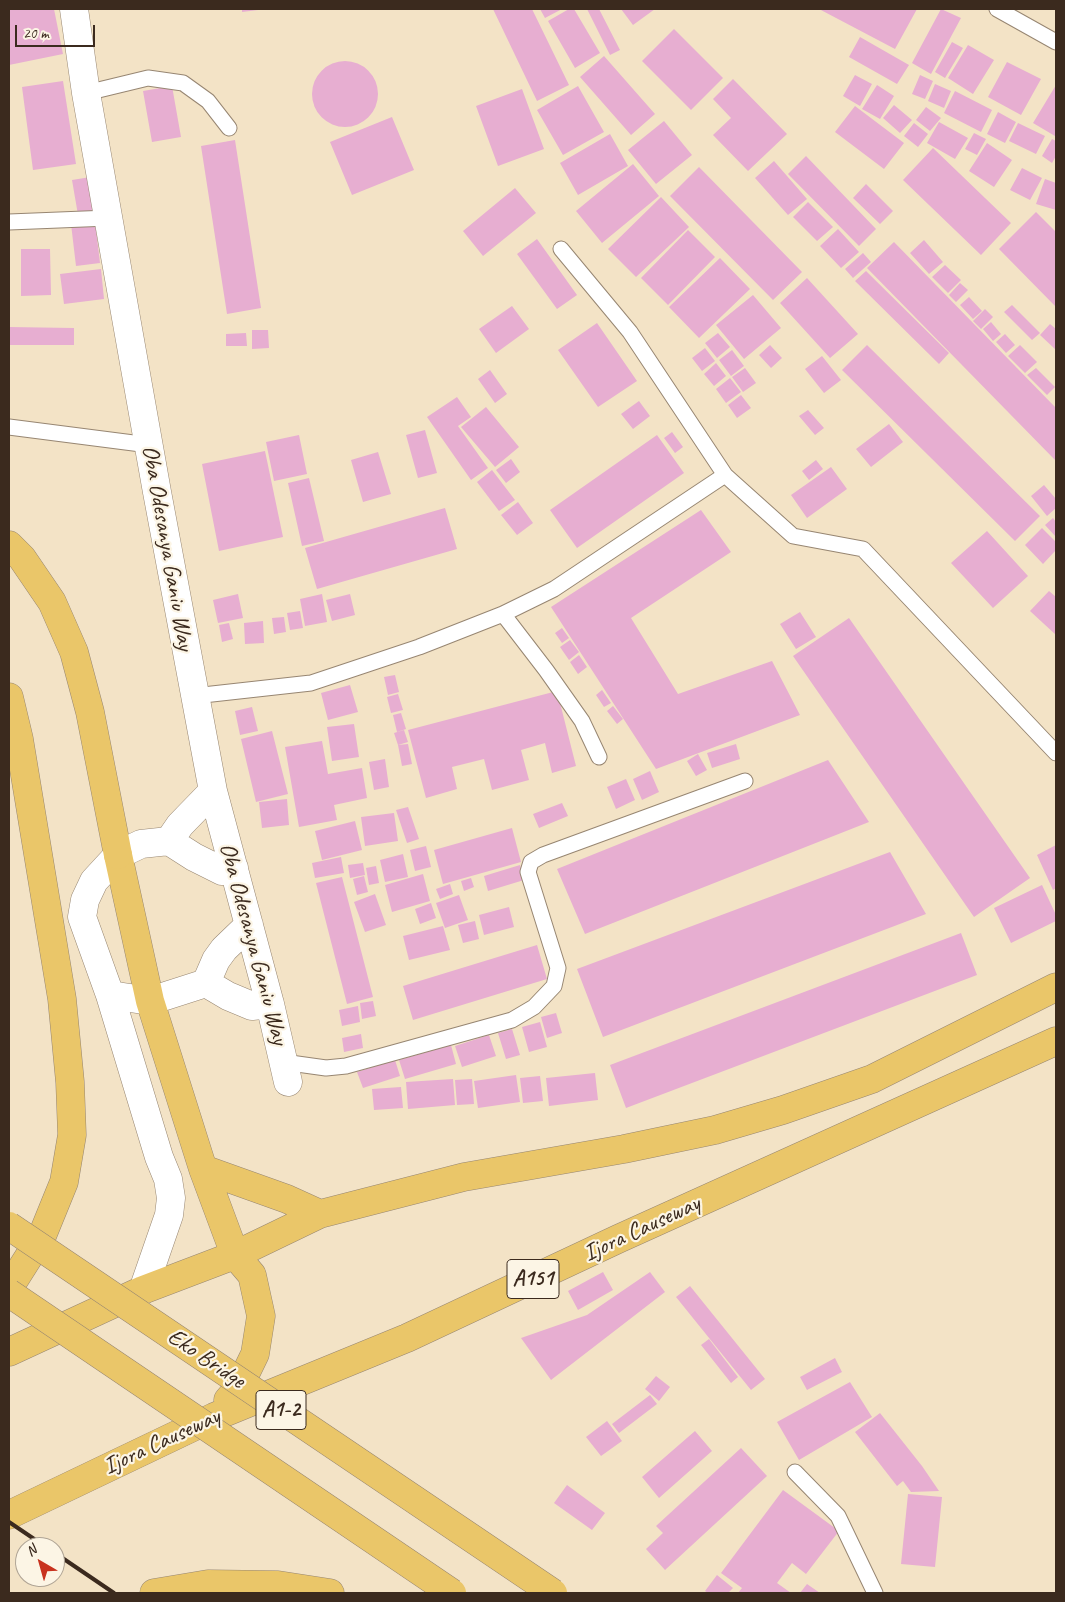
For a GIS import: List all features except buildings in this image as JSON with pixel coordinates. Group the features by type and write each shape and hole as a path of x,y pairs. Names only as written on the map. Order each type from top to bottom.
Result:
{"main road":[{"path":"9,545 22,558 52,602 74,652 90,712 118,855 150,1001 203,1169 236,1256 252,1275 261,1316 255,1354 239,1387 214,1417"},
{"path":"9,697 19,739 62,999 70,1082 72,1135 64,1182 42,1236 9,1288"},
{"path":"9,1352 144,1290 236,1256 320,1214 464,1178 624,1150 715,1130 783,1110 872,1079 1052,989"},
{"name":"Ijora Causeway","path":"9,1515 214,1417 407,1338 618,1239 1056,1041"},
{"path":"203,1169 287,1199 320,1214"},
{"name":"Eko Bridge","path":"9,1226 553,1593"},
{"name":"A1-2","path":"9,1293 452,1593"},
{"path":"154,1593 208,1584 278,1584 330,1593"}],"street":[{"name":"Oba Odesanya Ganiu Way","path":"74,9 86,93 194,696 213,791 270,1004 286,1072"},
{"path":"168,841 213,791"},
{"path":"144,1290 169,1215 171,1198 168,1179 159,1157 110,994 82,917 85,900 94,881 118,855 142,844 168,841 222,871 234,868"},
{"path":"206,983 216,960 224,949 248,925"},
{"path":"110,994 150,1001 206,983 228,996 252,1006 270,1004"}],"lane":[{"path":"996,9 1056,42"},
{"path":"86,93 148,78 183,83 208,101 229,128"},
{"path":"9,222 109,218"},
{"path":"561,249 630,332 725,475 793,536 863,549 1056,753"},
{"path":"9,426 148,445"},
{"path":"194,696 311,682 419,647 503,614 554,589 725,475"},
{"path":"503,614 582,721 599,757"},
{"path":"286,1072 346,1066 512,1020 534,1007 554,986 558,968 528,872 531,862 543,854 745,781"},
{"path":"796,1472 838,1516 875,1593"}],"railway":[{"path":"9,1522 31,1537"},
{"path":"65,1560 114,1593"}]}
